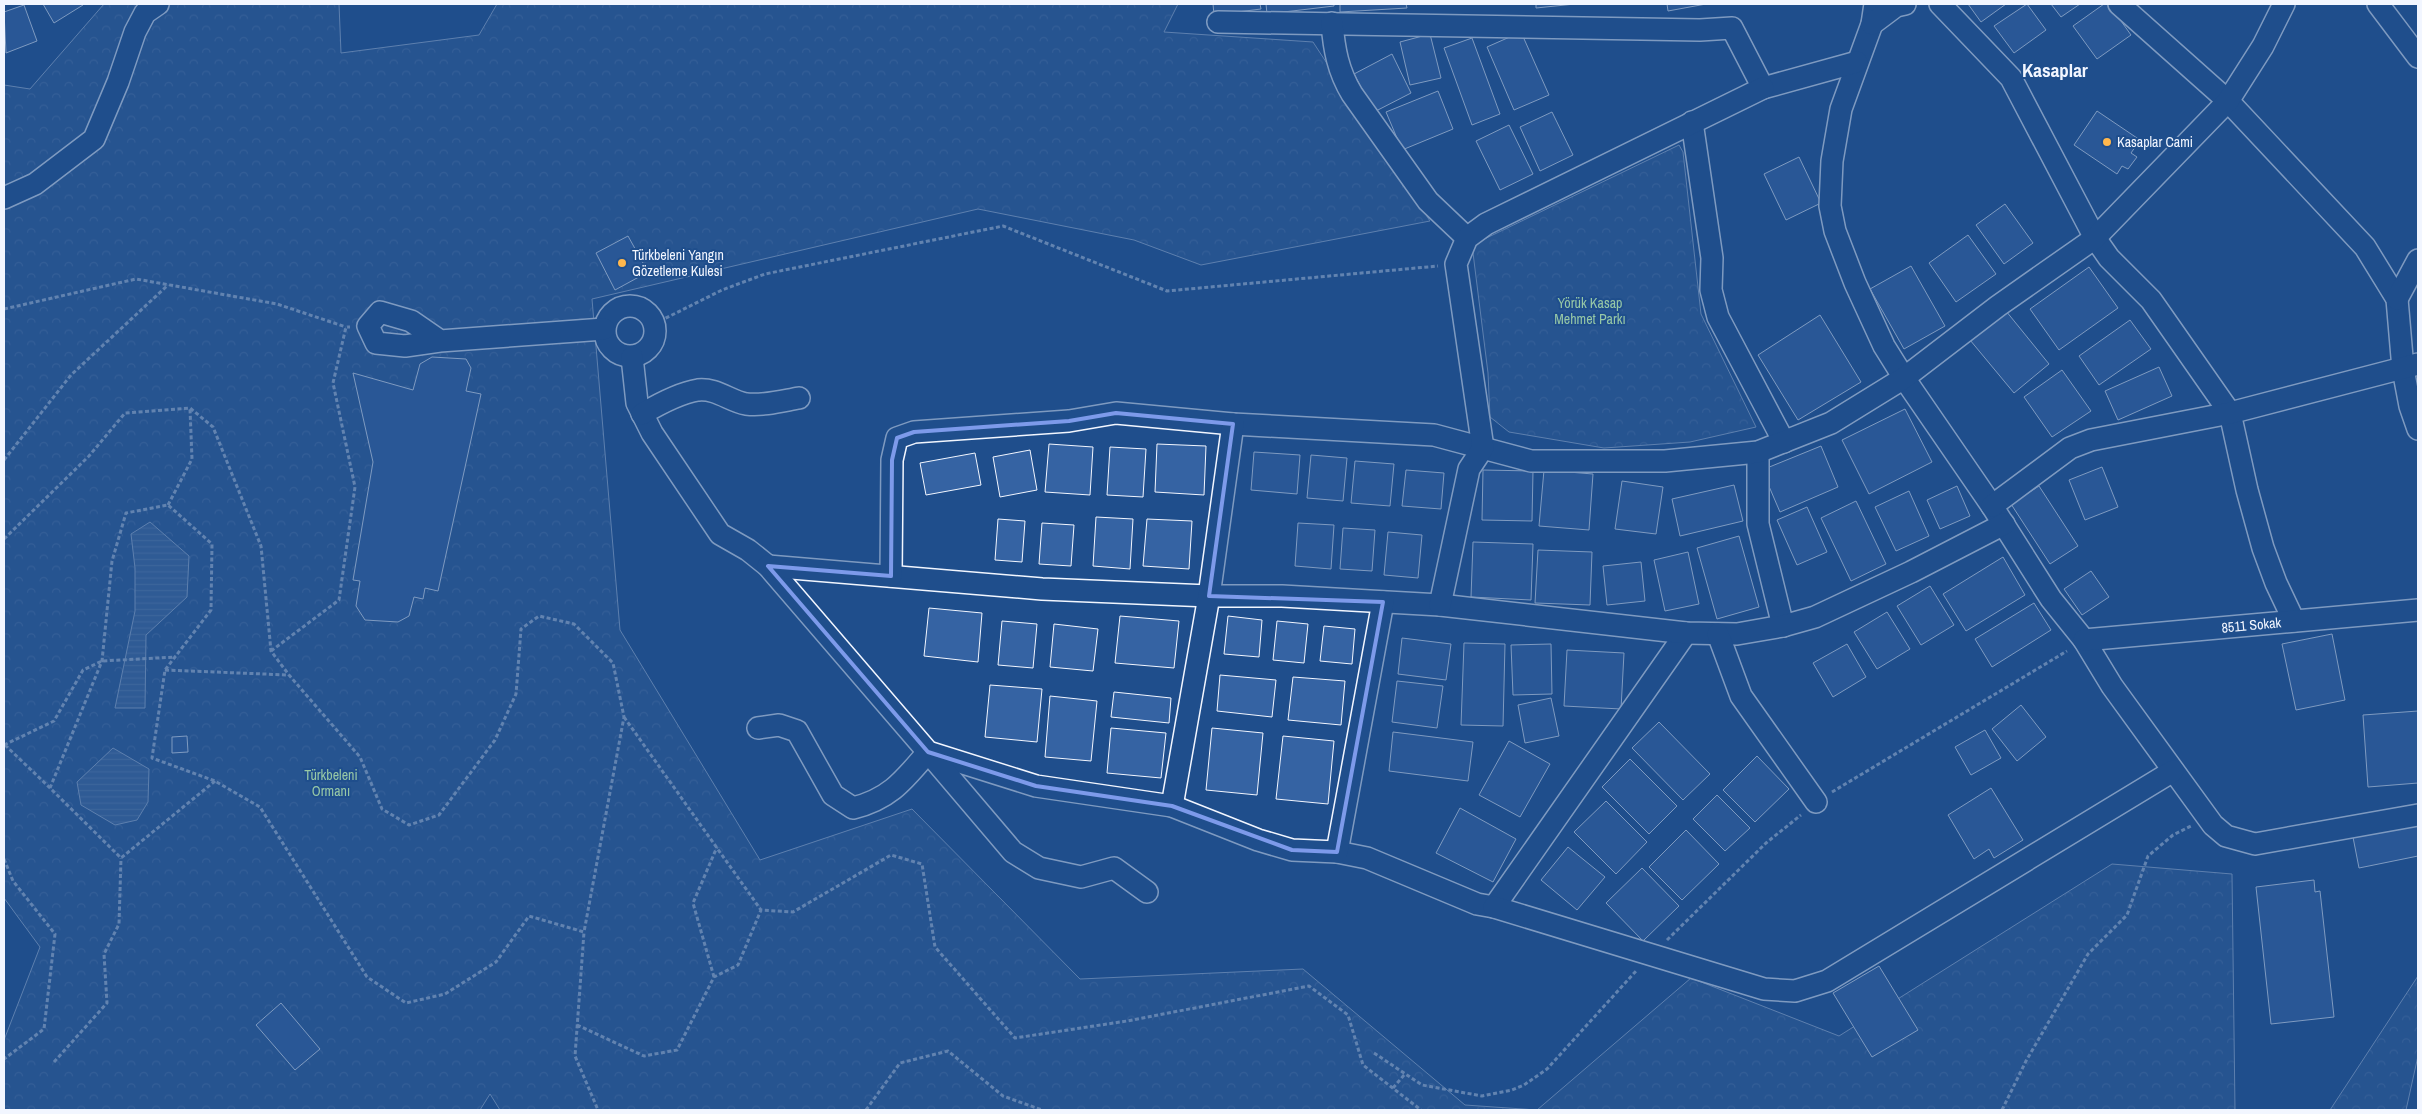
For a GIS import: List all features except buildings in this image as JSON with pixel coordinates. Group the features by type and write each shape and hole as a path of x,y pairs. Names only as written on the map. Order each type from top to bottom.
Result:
{"street":[{"path":"4,198 35,184 94,139 118,82 135,32 145,13 158,4"},
{"path":"1905,4 1874,14 1841,109 1832,161 1830,206 1835,231 1855,283 1884,346 1904,378 2004,524 2051,599 2084,640 2112,686 2213,826 2226,836 2254,844 2418,815"},
{"path":"1940,4 2010,78 2095,238 2109,258 2151,300 2230,413 2247,490 2263,548 2276,583 2294,621"},
{"path":"2119,4 2228,101 2366,247 2397,299 2410,367 2410,406 2418,429"},
{"path":"891,576 892,460 897,438 914,432 1069,421 1116,413 1233,424 1434,435 1531,461 1595,463 1665,461 1758,452 1831,423 1904,378 1998,306 2095,238 2228,101 2263,46 2284,4"},
{"path":"2378,4 2418,57"},
{"path":"1218,22 1700,30 1732,28 1763,88"},
{"path":"1332,23 1336,58 1345,82 1352,94 1428,201 1467,238"},
{"path":"1440,605 1469,469 1483,448 1456,264 1467,238 1486,224 1763,88 1857,62"},
{"path":"1692,122 1712,258 1711,290 1718,317 1784,442"},
{"path":"2397,299 2418,260"},
{"path":"627,305 644,310 654,324 653,342 648,349 632,356 615,352 605,338 604,329 611,313 627,305"},
{"path":"440,341 411,321 380,312 368,326 376,343 405,346 440,341 604,329"},
{"path":"632,356 637,403 642,414 652,433 720,534 748,550 768,566 1013,852 1039,868 1081,877 1114,868 1147,892"},
{"path":"1992,506 2070,448 2091,440 2230,413 2410,367"},
{"path":"642,414 665,401 697,390 717,393 745,404 765,404 799,398"},
{"path":"1172,806 1209,596 1233,424"},
{"path":"1758,452 1758,524 1783,626"},
{"path":"768,566 1042,589 1209,596 1282,596 1440,605 1686,633 1737,634 1783,626 1815,617 1856,599 2004,524"},
{"path":"1337,852 1382,602"},
{"name":"8511 Sokak","path":"2084,640 2418,610"},
{"path":"1494,908 1686,633"},
{"path":"1718,634 1741,696 1816,802"},
{"path":"758,728 779,725 797,731 833,795 853,808 874,803 896,788 928,752"},
{"path":"928,752 1036,786 1172,806 1267,843 1292,850 1337,852 1367,858 1477,904 1764,990 1795,991 1827,981 2173,770"}],"path":[{"path":"654,324 722,290 765,274 1003,226 1167,291 1456,264"},
{"path":"4,309 136,279 278,304 346,327 368,326"},
{"path":"4,460 71,375 169,284"},
{"path":"271,651 339,600 355,487 333,383 346,327"},
{"path":"168,505 192,459 190,408"},
{"path":"4,539 89,456 126,413 190,408 213,427 261,546 271,651 289,675 360,757 382,809 409,825 440,815 495,740 516,694 521,630 539,616 574,624 613,663 624,717 584,932 577,1025 575,1056 598,1110"},
{"path":"168,505 212,544 211,610 165,670 152,758 215,781 260,807 367,977 406,1003 445,994 496,962 529,916 584,932"},
{"path":"50,788 102,661 112,561 126,513 168,505"},
{"path":"1374,1053 1422,1085 1482,1096 1497,1094 1524,1085 1547,1069 1651,955 1766,844 1816,802 2084,640"},
{"path":"54,1062 107,1002 104,954 119,924 121,858 4,745 54,721 83,670 102,661 176,657"},
{"path":"165,670 289,675"},
{"path":"624,717 761,910"},
{"path":"121,858 215,781"},
{"path":"2002,1110 2026,1061 2088,954 2127,915 2148,856 2173,835 2208,818"},
{"path":"714,977 693,902 716,847"},
{"path":"761,910 792,912 891,855 922,864 935,947 1015,1038 1127,1020 1309,986 1348,1015 1364,1065 1421,1110"},
{"path":"4,859 13,881 55,934 44,1029 4,1059"},
{"path":"577,1025 644,1056 677,1050 714,977 738,965 761,910"},
{"path":"866,1110 900,1063 948,1051 1003,1096 1042,1110"},
{"path":"1393,1088 1405,1073"}],"highlighted area":[{"path":"1116,413 1233,424 1209,596 1383,602 1337,852 1292,850 1172,806 1036,786 928,752 768,566 891,576 892,460 897,438 914,432 1069,421"}],"green space":[{"name":"Türkbeleni Ormanı","path":"104,4 339,4 341,53 479,35 497,4 1178,4 1164,32 1313,42 1430,221 1201,265 1134,240 978,209 592,299 620,630 760,860 912,809 1080,979 1303,969 1465,1105 1537,1110 500,1110 490,1094 480,1110 4,1110 4,1040 40,947 4,898 4,85 30,89"},
{"name":"Yörük Kasap Mehmet Parkı","path":"1679,145 1683,152 1701,314 1756,427 1690,442 1604,448 1509,432 1490,417 1488,373 1472,245"},
{"path":"2112,864 2232,874 2235,1110 1537,1110 1691,978 1839,1036"},
{"path":"2418,976 2418,1056 2406,1110 2330,1110"}],"shaded area":[{"path":"150,522 189,556 187,597 146,635 145,708 115,708 135,611 135,568 131,534"},
{"path":"113,748 149,769 148,802 137,820 115,825 81,805 77,782"}],"place":[{"name":"Kasaplar Cami","path":"2107,142"},
{"name":"Türkbeleni Yangın Gözetleme Kulesi","path":"622,263"}],"district":[{"name":"Kasaplar","path":"2055,70"}]}
